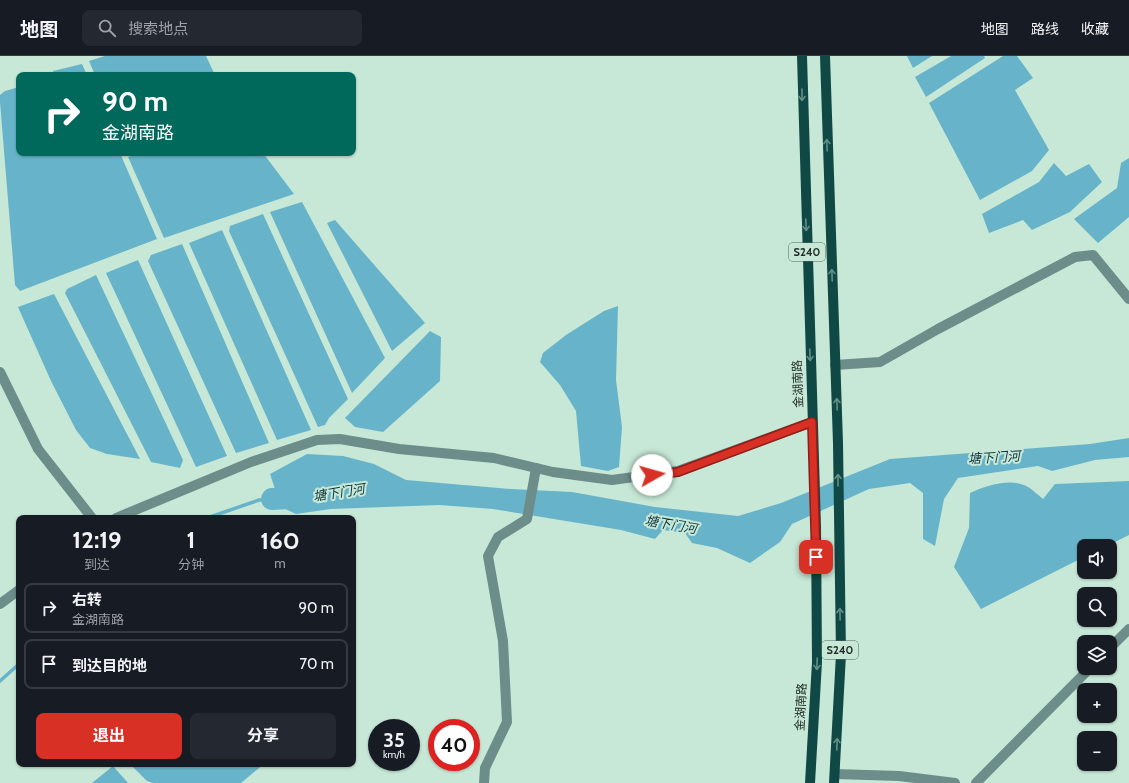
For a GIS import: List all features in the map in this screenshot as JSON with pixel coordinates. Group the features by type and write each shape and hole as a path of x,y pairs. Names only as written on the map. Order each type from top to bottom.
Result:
{"main road":[{"name":"金湖南路","path":"802,56 816,527 817,662 810,783"},
{"name":"S240","path":"825,56 838,443 840,654 835,778"}],"street":[{"path":"835,365 880,362 938,329 1075,257 1093,255 1129,299"},
{"path":"0,372 38,449 90,515"},
{"path":"123,515 251,462 317,440 340,439 399,449 494,458 536,469 612,480 678,472 812,422"},
{"path":"484,783 484,768 507,722 503,641 488,556 498,537 527,520 536,469"},
{"path":"0,604 16,592"},
{"path":"1117,641 1129,629"},
{"path":"976,783 1083,675"},
{"path":"835,778 899,776 955,783"}],"water":[{"path":"105,56 206,56 214,72 94,72 89,61"},
{"path":"907,56 932,56 913,68"},
{"path":"951,56 984,56 985,58 926,97 915,77"},
{"path":"1003,56 1017,56 1033,78 1015,90 1049,150 1032,171 980,200 929,103"},
{"path":"82,64 86,72 53,72"},
{"path":"16,88 16,156 121,156 157,239 20,291 15,285 0,102 0,95 5,91"},
{"path":"265,156 294,194 164,238 128,157"},
{"path":"1129,158 1129,217 1098,243 1074,219 1117,188 1121,163"},
{"path":"1054,163 1066,176 1089,164 1102,182 1070,212 1032,230 1023,220 989,233 982,214 1039,182"},
{"path":"302,202 385,358 352,393 270,212"},
{"path":"263,214 348,399 329,418 325,425 318,427 229,231 230,226"},
{"path":"335,220 425,323 392,351 327,223"},
{"path":"222,230 311,430 277,440 189,243"},
{"path":"182,244 269,443 236,453 148,261 151,255"},
{"path":"138,260 227,456 196,467 106,273"},
{"path":"96,275 183,460 180,468 151,462 65,293 67,289"},
{"path":"54,294 140,459 107,454 90,448 76,430 51,381 18,307"},
{"path":"618,306 616,380 622,427 619,467 608,471 581,466 576,411 560,385 540,362 543,353 566,335 604,311"},
{"path":"430,331 441,337 440,381 383,432 355,427 345,418"},
{"path":"1129,438 1129,457 1095,460 1052,471 1038,466 958,478 944,499 935,546 923,539 923,493 910,483 869,489 792,524 780,542 750,563 717,548 692,543 685,533 663,530 655,539 621,530 493,509 439,505 331,509 296,514 281,507 270,474 307,454 343,456 374,464 406,480 511,489 572,492 655,507 738,516 781,503 890,459 1090,444"},
{"path":"1129,481 1129,535 1117,541 1117,539 1077,539 1077,561 981,609 954,567 969,528 970,493 991,485 1014,483 1022,484 1028,487 1043,499 1055,484"},
{"path":"112,767 114,767 128,783 92,783"},
{"path":"133,767 260,767 241,783 153,783 147,781"}],"waterway":[{"name":"塘下门河","path":"272,499 309,497"},
{"name":"塘下门河","path":"216,515 259,500 272,499"},
{"name":"塘下门河","path":"0,681 16,667"}],"route":[{"path":"652,475 678,472 778,433 812,422 814,448 816,557"}]}
